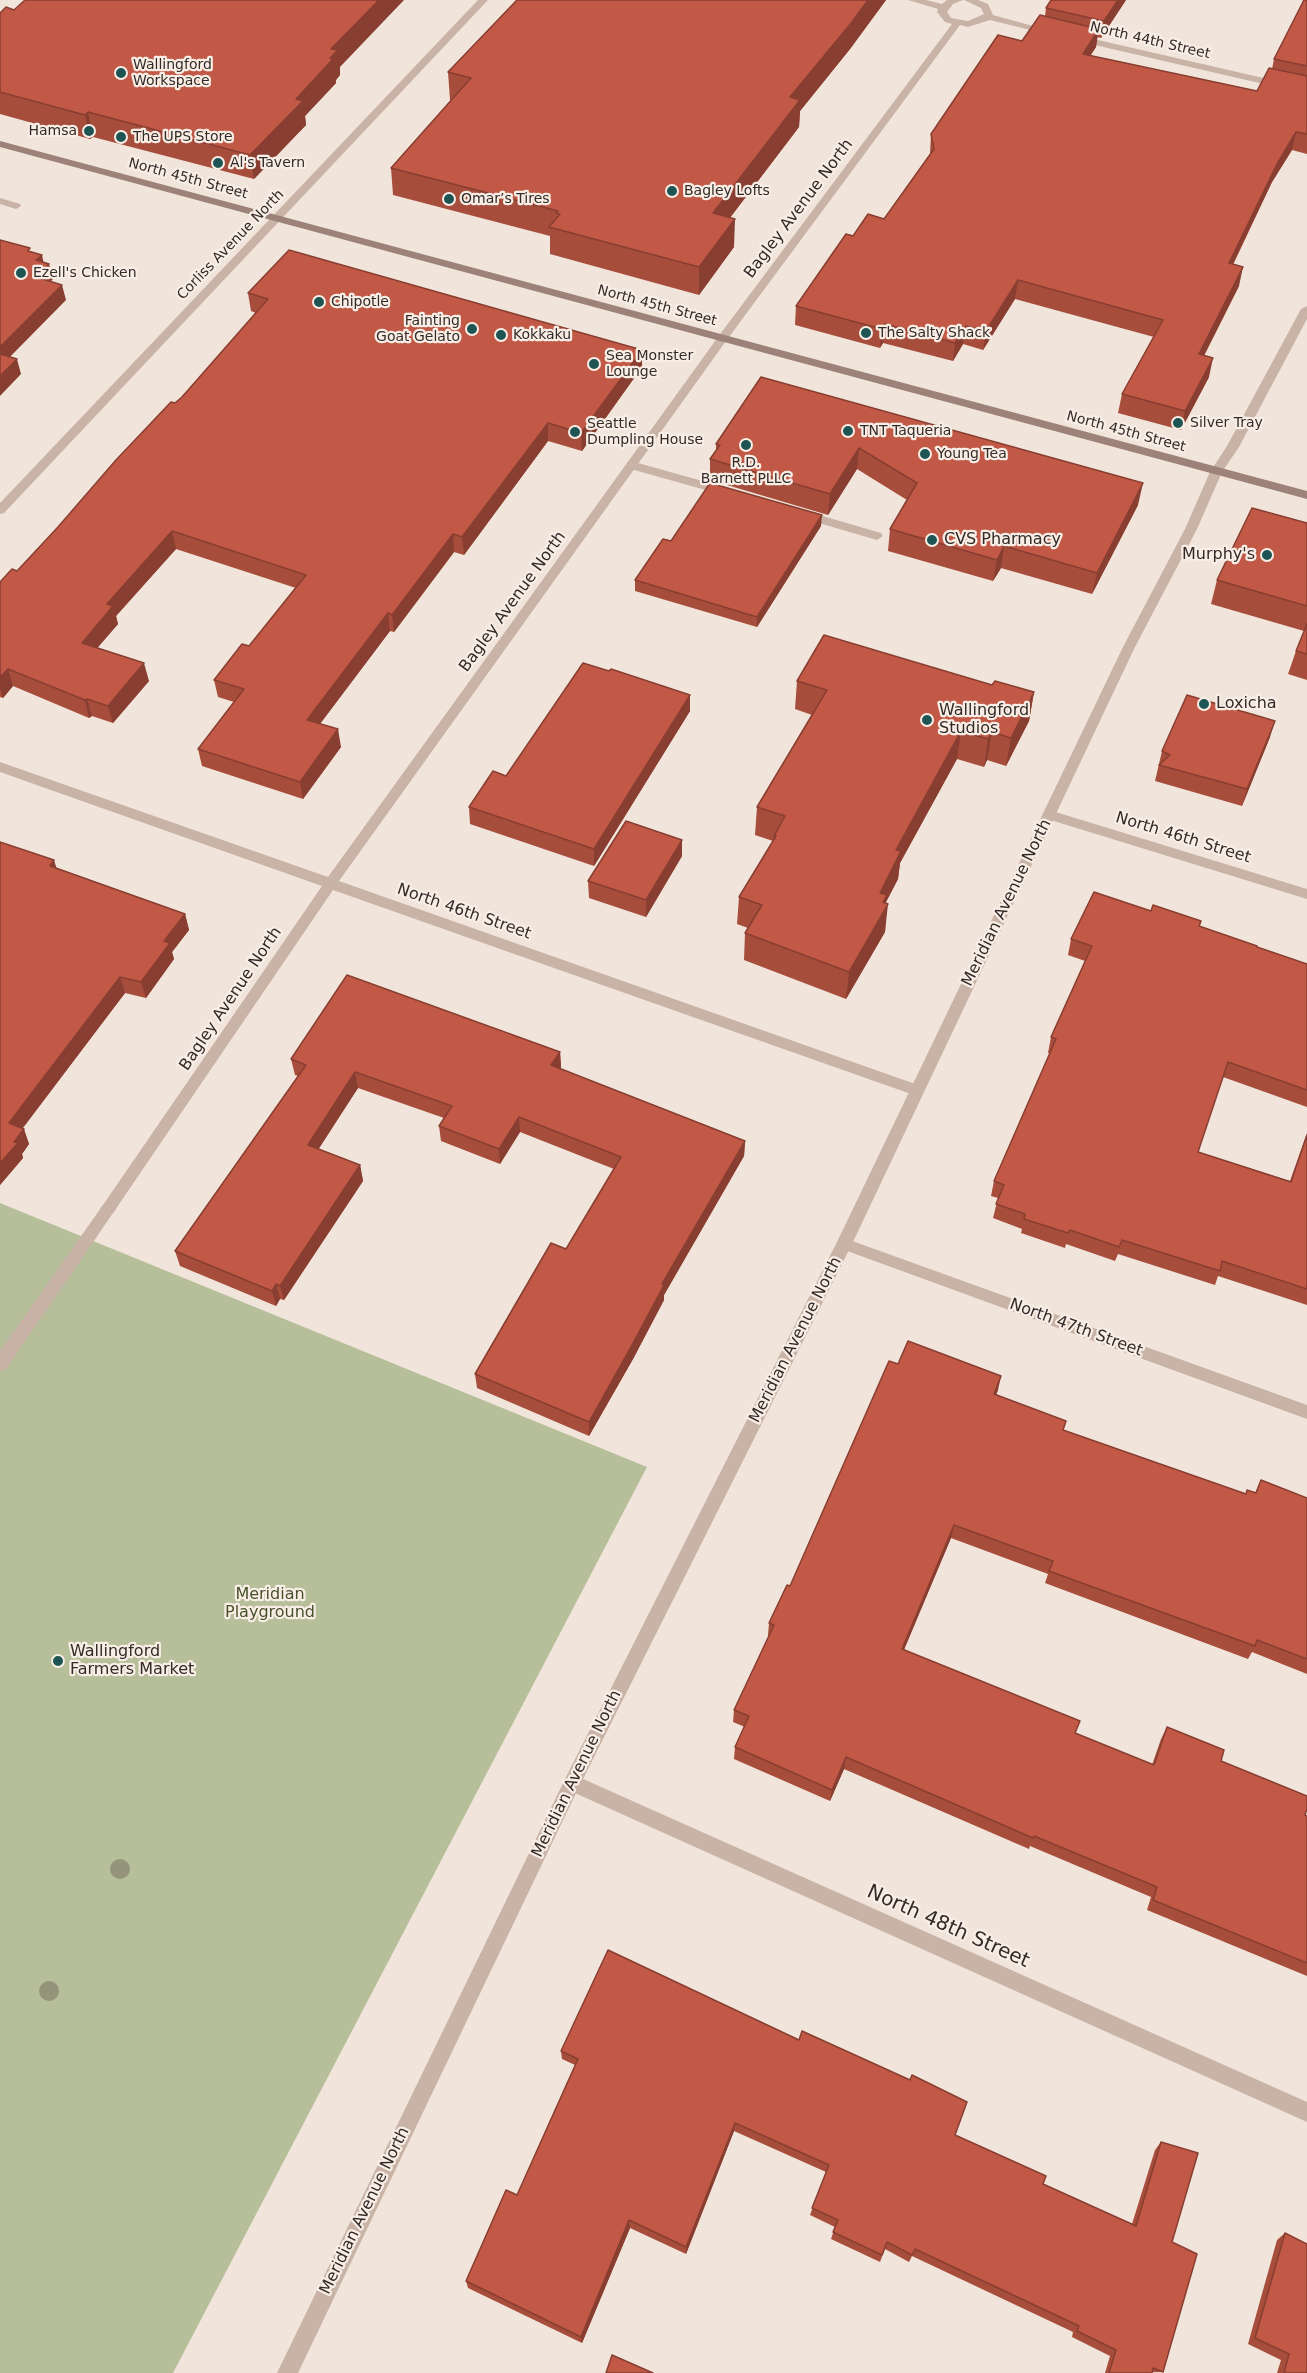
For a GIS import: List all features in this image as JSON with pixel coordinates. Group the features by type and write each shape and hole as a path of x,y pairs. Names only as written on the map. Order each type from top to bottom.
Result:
{"main road":[{"name":"North 45th Street","path":"0,144 1307,495"}],"street":[{"name":"Corliss Avenue North","path":"0,510 483,0"},
{"path":"913,0 944,7 958,0"},
{"path":"944,7 942,12 944,16 957,23 976,24 989,14 985,6 971,0"},
{"name":"North 44th Street","path":"988,17 1307,91"},
{"name":"Bagley Avenue North","path":"0,1364 330,884 722,339 957,23"},
{"path":"0,201 16,206"},
{"name":"Meridian Avenue North","path":"287,2373 572,1783 844,1244 1129,647 1191,529 1216,472 1249,419 1307,309"},
{"path":"631,465 734,494"},
{"path":"790,510 877,536"},
{"name":"North 46th Street","path":"0,767 916,1090"},
{"name":"North 46th Street","path":"1049,815 1307,894"},
{"name":"North 47th Street","path":"844,1244 1307,1412"},
{"name":"North 48th Street","path":"572,1783 1307,2112"}],"green space":[{"name":"Meridian Playground","path":"0,1203 647,1467 173,2373 0,2373"}],"building":[{"path":"25,0 379,0 331,49 338,50 330,58 333,59 296,99 303,101 250,155 88,112 85,115 0,92 0,13 6,7 14,10"},
{"path":"517,0 868,0 790,97 800,100 713,213 735,219 699,267 549,227 560,214 556,213 558,211 391,168 471,78 448,72"},
{"path":"1051,0 1118,0 1104,21 1046,8"},
{"path":"1304,0 1307,0 1307,66 1274,59"},
{"path":"1040,15 1099,29 1083,54 1257,91 1269,68 1307,76 1307,134 1296,132 1277,164 1229,263 1243,267 1199,354 1213,358 1185,411 1122,394 1163,320 1018,280 986,331 966,326 955,343 885,324 882,329 796,306 846,234 853,236 868,214 884,219 934,149 931,134 998,35 1022,41"},
{"path":"0,240 30,248 28,251 42,255 36,260 49,264 36,277 62,285 0,347"},
{"path":"289,250 642,350 581,433 548,423 462,537 453,534 392,615 388,613 307,720 338,729 300,782 198,749 244,689 214,680 242,644 249,646 306,575 172,531 107,604 113,606 82,643 144,663 108,706 85,700 8,669 0,677 0,582 12,569 17,571 171,402 175,403 182,397 268,299 248,293"},
{"path":"0,354 17,359 0,376"},
{"path":"761,377 1143,483 1097,573 1004,546 997,560 890,529 917,483 859,448 830,494 710,459 720,445 716,444"},
{"path":"710,483 822,515 757,617 635,580 663,539 671,541"},
{"path":"1252,508 1307,523 1307,606 1217,580"},
{"path":"1307,624 1307,654 1296,651"},
{"path":"824,635 992,685 995,681 1034,692 1011,738 992,732 988,739 961,731 896,850 901,851 880,893 887,895 883,902 888,904 849,972 745,933 762,905 739,897 776,836 774,836 785,816 757,807 827,690 797,681"},
{"path":"583,663 609,671 611,669 690,695 594,849 469,807 493,771 506,776"},
{"path":"1187,695 1275,721 1247,789 1159,765 1170,755 1162,751"},
{"path":"626,821 682,840 646,900 588,881"},
{"path":"0,842 54,860 50,866 185,914 164,941 170,943 141,982 120,977 9,1123 24,1129 14,1142 18,1143 0,1163"},
{"path":"1094,892 1151,911 1153,905 1201,921 1199,926 1307,964 1307,1090 1228,1062 1198,1152 1291,1182 1307,1135 1307,1289 1222,1261 1220,1271 1122,1240 1119,1247 1070,1230 1068,1233 1024,1219 1025,1214 996,1204 1004,1185 994,1181 1056,1039 1051,1037 1092,946 1071,939"},
{"path":"347,975 560,1052 551,1065 745,1141 662,1284 664,1285 589,1422 475,1374 551,1243 566,1249 621,1157 519,1117 499,1149 439,1126 452,1106 355,1072 308,1145 360,1165 280,1286 276,1284 272,1291 175,1251 306,1065 291,1059"},
{"path":"908,1341 1001,1376 994,1394 1066,1421 1063,1430 1246,1494 1247,1490 1256,1493 1261,1480 1307,1498 1307,1659 1257,1640 1255,1646 1049,1571 1053,1561 954,1525 902,1649 1080,1721 1075,1733 1154,1765 1167,1727 1224,1750 1221,1761 1307,1796 1305,1815 1307,1816 1307,1963 1153,1900 1157,1887 1034,1836 1033,1838 846,1757 832,1790 735,1747 749,1716 734,1710 774,1625 769,1623 787,1585 790,1586 889,1361 898,1364"},
{"path":"608,1950 799,2040 802,2031 910,2080 912,2075 967,2102 955,2135 1046,2176 1043,2184 1136,2226 1161,2142 1198,2153 1172,2242 1197,2254 1163,2372 1153,2368 1152,2373 1109,2373 1116,2350 1077,2331 1079,2326 915,2249 912,2255 887,2242 882,2255 833,2232 838,2220 812,2208 829,2165 735,2123 686,2247 629,2220 581,2337 466,2281 506,2190 517,2195 578,2059 561,2051"},
{"path":"1285,2233 1307,2244 1307,2373 1284,2373 1289,2354 1255,2338"},
{"path":"612,2355 653,2373 606,2373"}],"place":[{"name":"Wallingford Workspace","path":"121,73"},
{"name":"Hamsa","path":"89,131"},
{"name":"The UPS Store","path":"121,137"},
{"name":"Al's Tavern","path":"218,163"},
{"name":"Bagley Lofts","path":"672,191"},
{"name":"Omar’s Tires","path":"449,199"},
{"name":"Ezell's Chicken","path":"21,273"},
{"name":"Chipotle","path":"319,302"},
{"name":"Fainting Goat Gelato","path":"472,329"},
{"name":"The Salty Shack","path":"866,333"},
{"name":"Kokkaku","path":"501,335"},
{"name":"Sea Monster Lounge","path":"594,364"},
{"name":"Silver Tray","path":"1178,423"},
{"name":"TNT Taqueria","path":"848,431"},
{"name":"Seattle Dumpling House","path":"575,432"},
{"name":"R.D. Barnett PLLC","path":"746,445"},
{"name":"Young Tea","path":"925,454"},
{"name":"CVS Pharmacy","path":"932,540"},
{"name":"Murphy's","path":"1267,555"},
{"name":"Loxicha","path":"1204,704"},
{"name":"Wallingford Studios","path":"927,720"},
{"name":"Wallingford Farmers Market","path":"58,1661"}]}
